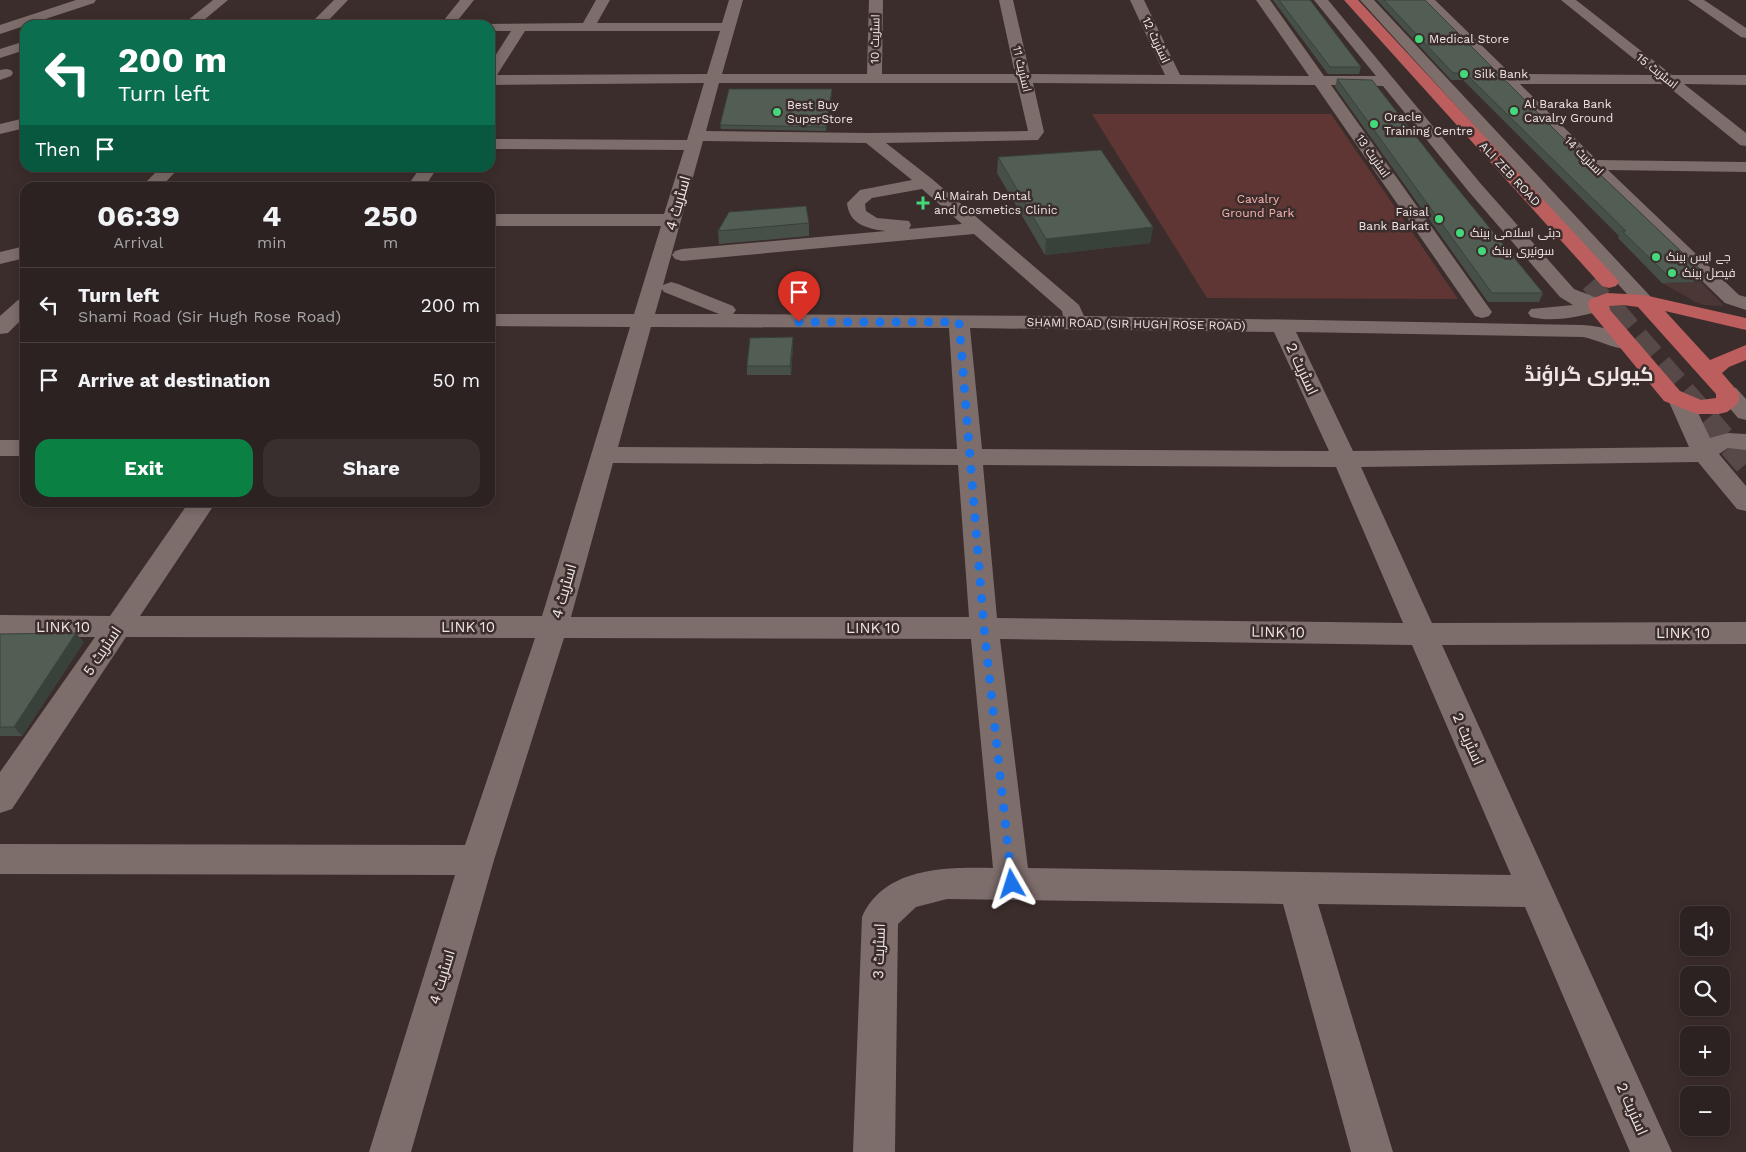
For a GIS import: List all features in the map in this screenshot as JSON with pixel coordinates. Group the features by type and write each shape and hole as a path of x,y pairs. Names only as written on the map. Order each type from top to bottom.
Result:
{"main road":[{"path":"1338,2 1384,27 1429,66"},
{"name":"ALI ZEB ROAD","path":"1338,2 1406,61 1609,282"},
{"name":"ALI ZEB ROAD","path":"1338,2 1395,62 1590,283"},
{"path":"1368,2 1406,61"},
{"path":"1644,302 1728,393 1727,401 1719,407 1696,407 1681,402 1672,396 1626,343 1598,306 1600,300 1622,298 1644,302 1746,324"},
{"path":"1710,372 1721,362 1746,352"}],"street":[{"path":"30,20 89,0"},
{"path":"195,20 221,0"},
{"path":"321,20 341,0"},
{"path":"451,20 467,0"},
{"path":"588,27 603,0"},
{"name":"اسٹریٹ 4","path":"390,1152 478,860 554,628 602,455 653,316 673,220 720,80 728,27 736,0"},
{"path":"720,80 749,0"},
{"name":"اسٹریٹ 10","path":"874,78 876,0"},
{"name":"اسٹریٹ 11","path":"870,138 1017,138 1032,136 1036,132 1006,0"},
{"name":"اسٹریٹ 12","path":"1137,0 1174,80"},
{"name":"اسٹریٹ 13","path":"1263,0 1482,312"},
{"name":"اسٹریٹ 14","path":"1428,0 1592,164 1732,299 1746,304"},
{"name":"اسٹریٹ 15","path":"1568,0 1746,141"},
{"path":"1695,0 1746,34"},
{"path":"1338,2 1388,81 1475,188 1568,293 1584,302 1598,306"},
{"path":"1368,2 1429,66 1644,302"},
{"path":"0,30 20,23"},
{"path":"495,27 728,27"},
{"path":"495,68 521,27"},
{"path":"0,54 20,47"},
{"path":"495,80 874,78 1388,81"},
{"path":"1507,79 1746,80"},
{"path":"0,129 20,124"},
{"path":"495,144 701,139 870,138 979,228 1073,316"},
{"path":"701,139 703,172"},
{"path":"1592,164 1746,167"},
{"path":"155,182 166,172"},
{"path":"908,235 904,224 890,225 870,222 860,218 856,212 856,203 866,194 926,183"},
{"path":"495,220 673,220"},
{"path":"495,320 653,316 671,288 684,245 908,235 979,228"},
{"path":"0,258 20,253"},
{"path":"671,288 726,310"},
{"name":"SHAMI ROAD (SIR HUGH ROSE ROAD)","path":"653,316 726,310 1073,316 1558,313 1598,306"},
{"name":"SHAMI ROAD (SIR HUGH ROSE ROAD)","path":"653,316 959,322 1073,316 1282,326 1583,331 1598,333 1626,343"},
{"path":"959,322 984,628 1012,884"},
{"name":"اسٹریٹ 2","path":"1282,326 1345,459 1651,1152"},
{"path":"1728,393 1746,413"},
{"path":"1681,402 1705,454 1746,503"},
{"path":"602,455 1345,459 1705,454 1714,444 1721,442 1746,442"},
{"path":"0,448 20,448"},
{"name":"اسٹریٹ 5","path":"0,800 200,507"},
{"name":"LINK 10","path":"0,626 984,628 1422,634 1746,633"},
{"path":"0,859 478,860"},
{"name":"اسٹریٹ 3","path":"874,1152 880,917 906,893 947,883 1535,891"},
{"path":"1296,888 1372,1152"}],"shaded area":[{"path":"1701,282 1724,306 1704,305 1662,283"}],"green space":[{"name":"Cavalry Ground Park","path":"1092,114 1331,114 1458,299 1207,298"}],"building":[{"path":"1279,0 1310,0 1361,67 1330,67"},
{"path":"1384,0 1425,0 1588,163 1705,274 1667,275 1622,231 1626,231 1465,73 1453,73"},
{"path":"1337,79 1372,80 1543,293 1492,293"},
{"name":"Best Buy SuperStore","path":"729,89 832,89 826,127 720,125"},
{"path":"1101,150 1153,227 1046,239 998,157"},
{"path":"806,206 809,223 718,231 729,212"},
{"path":"793,337 790,366 747,366 750,338"},
{"path":"76,633 14,727 0,727 0,634"}],"tunnel":[{"path":"1590,283 1614,311"},
{"path":"1613,310 1746,464"}],"place":[{"name":"Medical Store","path":"1419,39"},
{"name":"Silk Bank","path":"1464,74"},
{"name":"Al Baraka Bank Cavalry Ground","path":"1514,111"},
{"name":"Best Buy SuperStore","path":"777,112"},
{"name":"Oracle Training Centre","path":"1374,124"},
{"name":"Al Mairah Dental and Cosmetics Clinic","path":"923,203"},
{"name":"Faisal Bank Barkat","path":"1439,219"},
{"name":"دبئی اسلامی بینک","path":"1460,233"},
{"name":"سونیری بینک","path":"1482,251"},
{"name":"جے ایس بینک","path":"1656,257"},
{"name":"فیصل بینک","path":"1672,273"}],"district":[{"name":"کیولری گراؤنڈ","path":"1589,374"}],"route":[{"path":"799,322 959,322 984,628 1012,884"}]}
